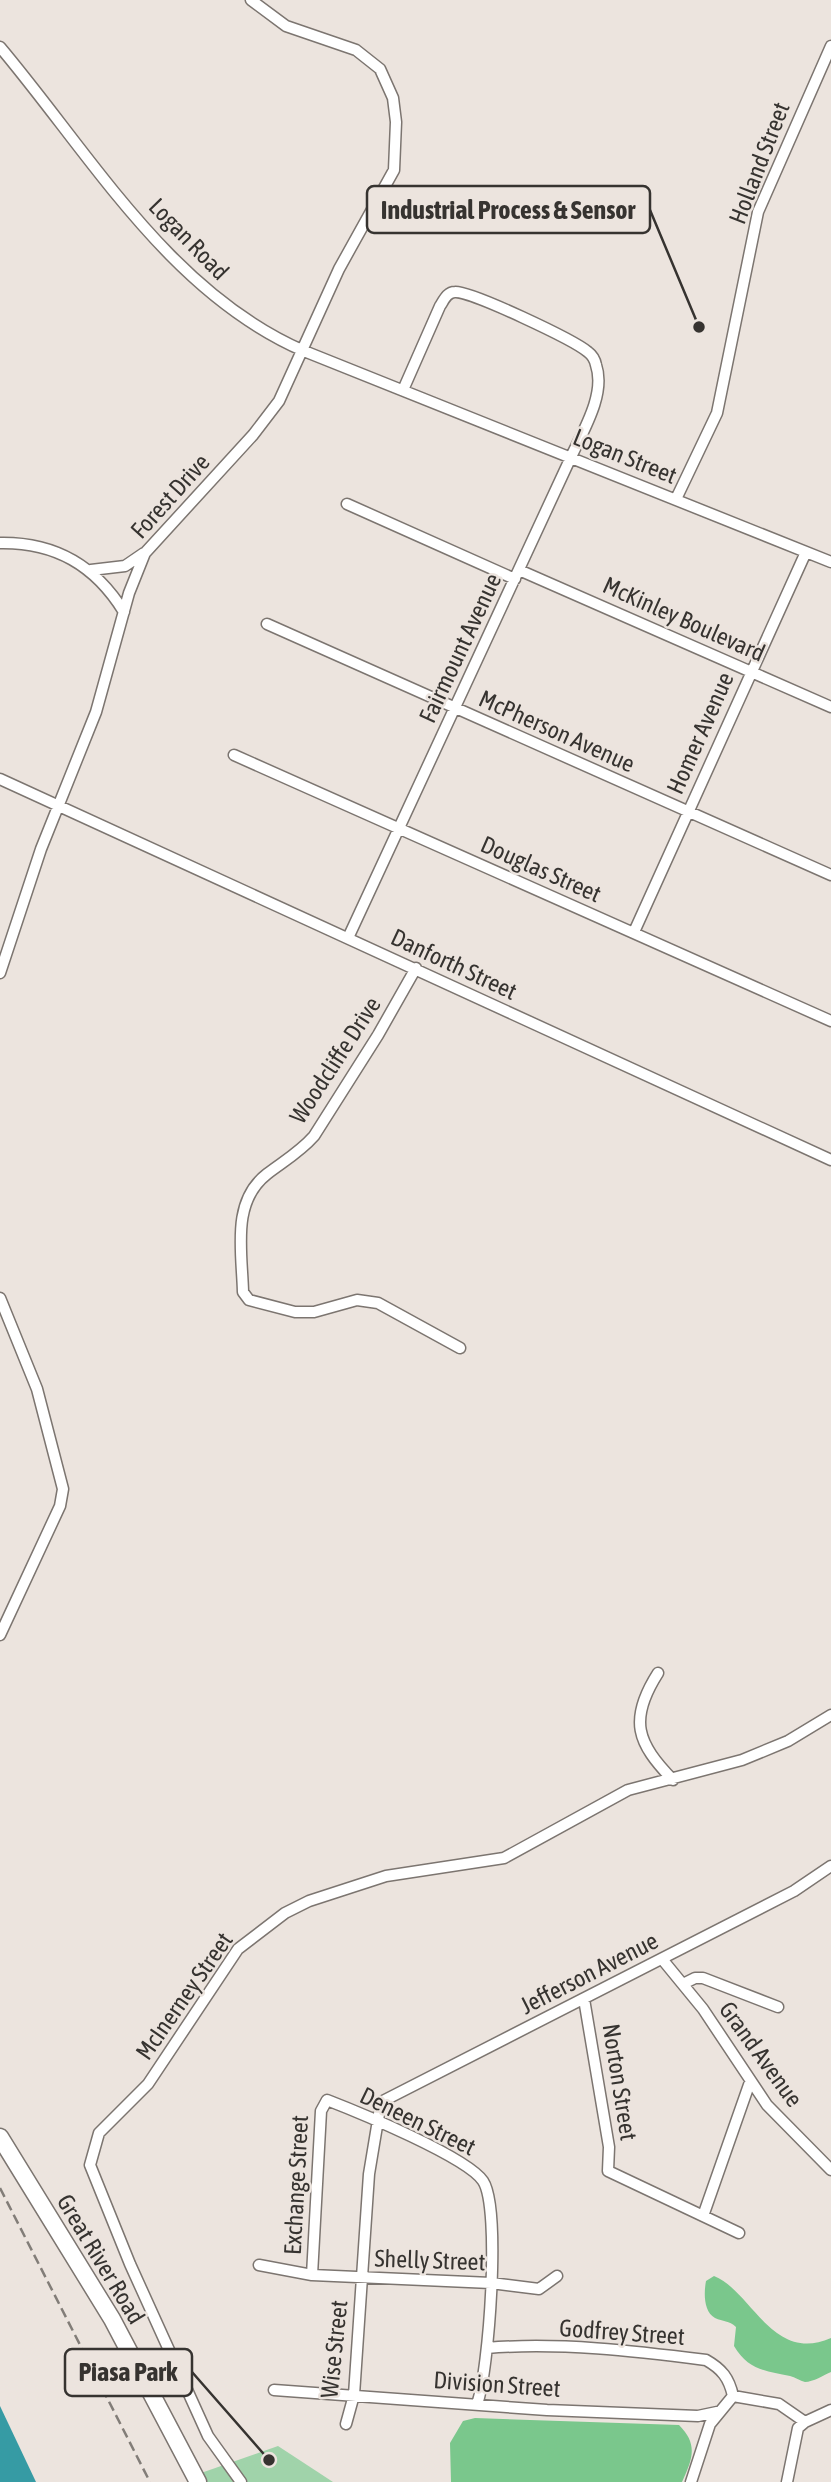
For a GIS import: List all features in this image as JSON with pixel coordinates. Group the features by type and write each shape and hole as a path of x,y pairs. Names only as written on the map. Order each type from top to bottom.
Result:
{"main road":[{"name":"Great River Road","path":"0,2137 112,2319 198,2482"}],"street":[{"name":"Forest Drive","path":"0,973 41,849 102,693 124,612 145,553 267,418 304,351 339,269 394,170 398,147 393,98 380,69 368,57 342,43 286,26 251,0"},
{"name":"Holland Street","path":"676,499 717,413 758,212 831,46"},
{"name":"Logan Road","path":"0,47 98,170 182,266 252,325 304,351 402,390"},
{"name":"Fairmount Avenue","path":"348,938 571,457 596,395 598,372 593,357 579,346 485,302 454,292 448,294 440,306 402,390"},
{"name":"Logan Street","path":"402,390 831,562"},
{"name":"McKinley Boulevard","path":"347,504 831,707"},
{"path":"0,543 40,545 91,570 102,579 124,612"},
{"name":"Homer Avenue","path":"634,932 806,552"},
{"path":"91,570 125,566 145,553"},
{"name":"McPherson Avenue","path":"267,624 831,875"},
{"name":"Douglas Street","path":"234,755 831,1021"},
{"name":"Danforth Street","path":"0,779 831,1160"},
{"name":"Woodcliffe Drive","path":"416,968 378,1035 314,1136 292,1157 256,1184 246,1199 242,1222 243,1292 249,1300 295,1312 314,1312 357,1300 378,1303 460,1348"},
{"path":"0,1298 37,1389 62,1481 63,1497 0,1635"},
{"path":"658,1673 644,1704 641,1739 648,1755 673,1780"},
{"name":"McInerney Street","path":"241,2482 208,2435 90,2165 99,2133 148,2084 238,1949 285,1913 339,1890 386,1877 504,1858 628,1790 673,1780 768,1751 831,1715"},
{"name":"Jefferson Avenue","path":"376,2122 383,2100 794,1891 831,1866"},
{"name":"Grand Avenue","path":"662,1959 720,2033 750,2082 778,2117 831,2170"},
{"path":"683,1984 695,1978 703,1978 778,2007"},
{"name":"Norton Street","path":"584,1999 607,2128 608,2171 703,2217"},
{"path":"739,2233 703,2217 750,2082"},
{"name":"Deneen Street","path":"327,2101 455,2159 477,2174 485,2185 491,2283"},
{"name":"Exchange Street","path":"312,2275 321,2111 327,2101"},
{"name":"Wise Street","path":"346,2424 354,2395 365,2213 376,2122"},
{"name":"Shelly Street","path":"259,2265 312,2275 491,2283 539,2289 557,2276"},
{"path":"477,2404 487,2348 491,2283"},
{"name":"Godfrey Street","path":"487,2348 563,2348 706,2360 719,2367 729,2381 733,2396"},
{"name":"Division Street","path":"274,2390 547,2410 698,2416 717,2412"},
{"path":"691,2482 717,2412 733,2396 779,2404 805,2422"},
{"path":"787,2482 796,2433 805,2422 831,2410"}],"green space":[{"path":"714,2276 728,2284 778,2334 793,2341 811,2343 831,2338 831,2372 805,2382 758,2368 745,2360 734,2346 736,2327 715,2318 706,2306 706,2281"},
{"path":"475,2418 679,2425 689,2439 691,2458 682,2482 451,2482 450,2443 463,2421"},
{"path":"278,2446 333,2482 205,2482 201,2473"}],"water":[{"path":"0,2406 36,2482 0,2482"}],"railway":[{"path":"0,2188 150,2482"}],"place":[{"name":"Industrial Process & Sensor","path":"699,327"},
{"name":"Piasa Park","path":"269,2460"}]}
